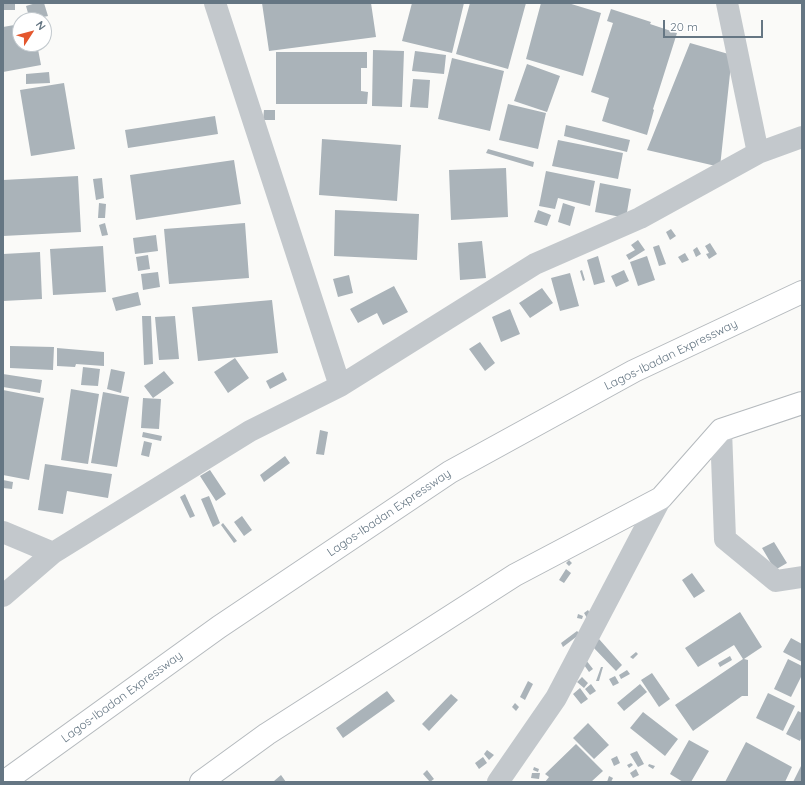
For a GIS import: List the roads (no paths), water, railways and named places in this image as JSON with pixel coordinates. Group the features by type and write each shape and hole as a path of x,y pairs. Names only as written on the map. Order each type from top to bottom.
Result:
{"highway":[{"name":"Lagos-Ibadan Expressway","path":"4,782 219,627 450,472 634,372 802,292"},
{"path":"201,782 267,734 514,574 660,498 721,430 802,403"}],"street":[{"path":"215,3 340,386"},
{"path":"727,3 758,153"},
{"path":"3,596 53,553 250,431 340,386 536,264 640,218 758,153 802,137"},
{"path":"721,430 725,539 776,581 802,577"},
{"path":"498,782 556,698 660,498"},
{"path":"3,532 53,553"}]}
